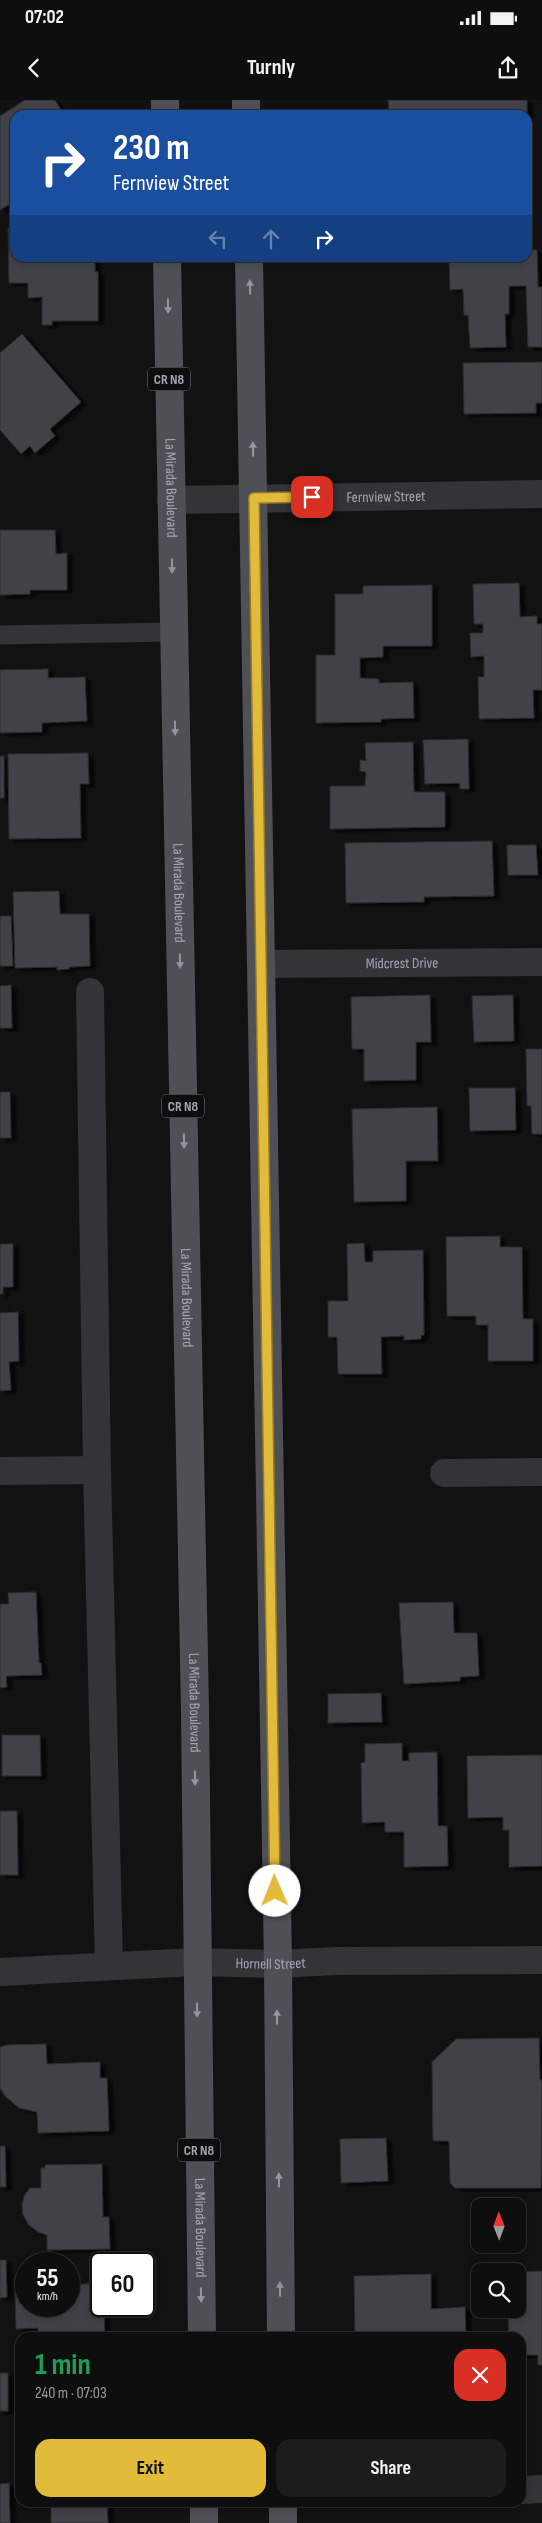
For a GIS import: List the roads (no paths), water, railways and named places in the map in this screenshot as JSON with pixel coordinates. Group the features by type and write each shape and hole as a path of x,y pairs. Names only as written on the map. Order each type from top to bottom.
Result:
{"main road":[{"name":"La Mirada Boulevard","path":"167,262 195,1701 196,1962 202,2332"},
{"path":"249,262 262,964 274,1861 278,1964 281,2332"},
{"path":"204,2507 204,2523"},
{"path":"283,2507 283,2523"}],"street":[{"name":"Fernview Street","path":"171,500 542,494"},
{"name":"Midcrest Drive","path":"262,964 542,962"},
{"path":"90,992 109,1965"},
{"path":"0,1472 98,1470"},
{"path":"444,1473 542,1472"},
{"name":"Hornell Street","path":"0,1972 196,1962 278,1964 337,1961 542,1960"},
{"path":"526,2490 542,2489"}],"lane":[{"path":"0,635 174,632"}]}
